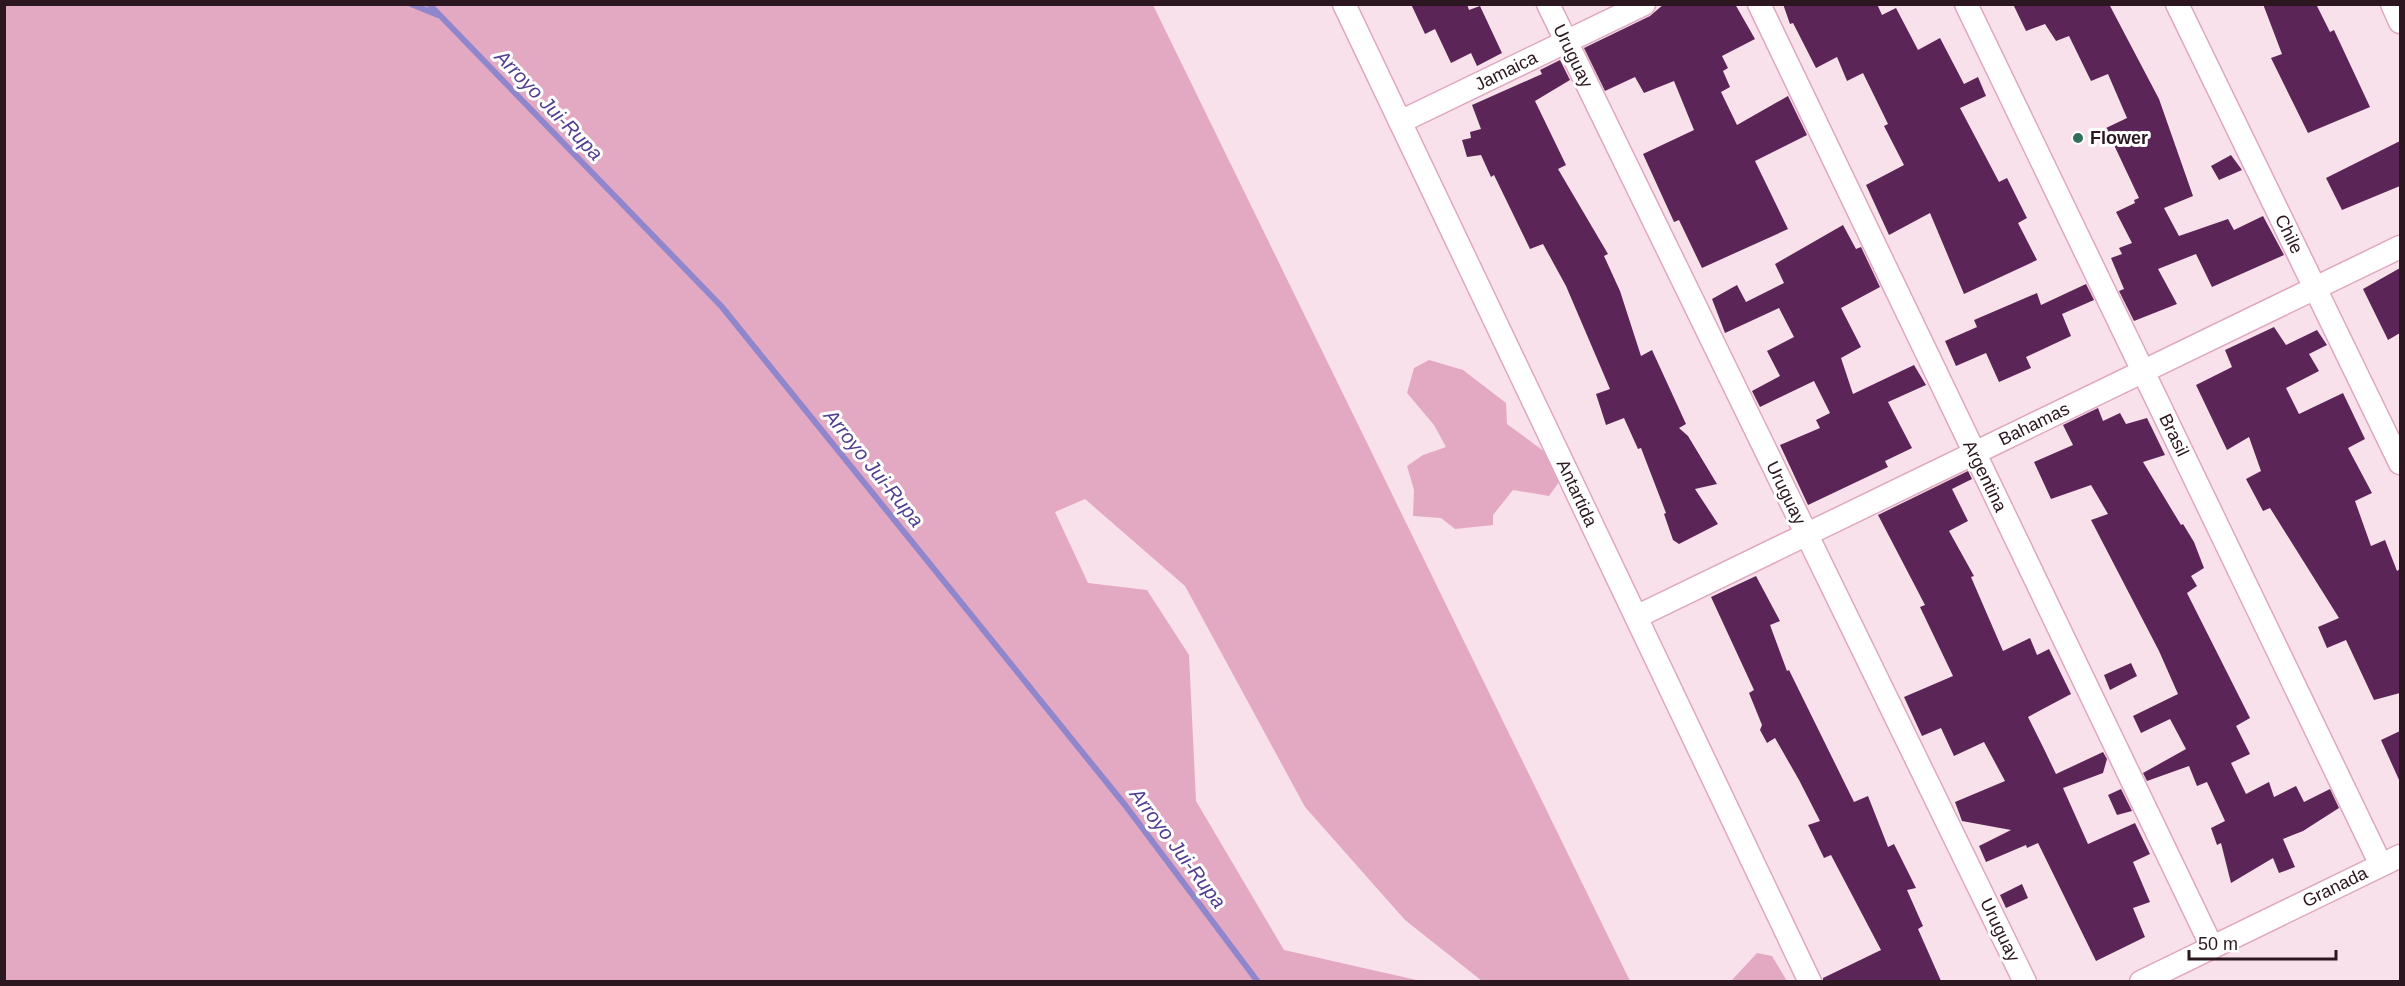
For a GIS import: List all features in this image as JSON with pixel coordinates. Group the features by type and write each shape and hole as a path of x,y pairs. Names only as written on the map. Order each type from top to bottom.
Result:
{"street":[{"name":"Antartida","path":"1344,4 1810,981"},
{"name":"Uruguay","path":"1548,4 2025,981"},
{"name":"Jamaica","path":"1400,122 1644,4"},
{"name":"Argentina","path":"1759,4 2212,947"},
{"name":"Brasil","path":"1966,4 2143,372 2391,860"},
{"name":"Chile","path":"2177,4 2400,463"},
{"path":"2392,4 2400,22"},
{"name":"Bahamas","path":"1636,617 2400,247"},
{"name":"Granada","path":"2141,981 2391,860"}],"shaded area":[{"path":"5,4 1153,5 1630,981 1482,981 1405,920 1305,807 1185,586 1085,499 1055,512 1088,583 1147,590 1189,655 1196,801 1284,950 1421,981 5,981"},
{"path":"1429,360 1463,370 1506,403 1507,424 1553,458 1564,475 1549,496 1513,490 1493,515 1493,525 1455,529 1441,518 1413,516 1414,490 1407,466 1423,455 1446,447 1434,425 1407,393 1414,368"},
{"path":"1757,953 1772,956 1787,981 1731,981"}],"building":[{"path":"1411,4 1467,4 1469,10 1480,6 1502,53 1477,66 1471,53 1451,63 1435,29 1425,34"},
{"path":"1664,4 1735,4 1755,39 1722,56 1728,68 1723,71 1730,87 1721,92 1737,125 1788,96 1807,135 1755,161 1788,229 1702,268 1679,220 1674,222 1643,154 1694,130 1674,81 1644,93 1635,77 1605,91 1584,48 1650,16"},
{"path":"1783,4 1877,4 1882,15 1896,8 1918,50 1940,38 1964,84 1978,77 1986,96 1960,108 1999,182 2007,178 2027,218 2018,223 2037,260 1964,294 1930,213 1889,235 1866,185 1904,165 1884,126 1888,124 1863,73 1847,81 1837,57 1816,68 1793,23 1790,24"},
{"path":"2013,4 2109,4 2159,99 2193,196 2164,208 2179,236 2228,219 2234,230 2263,216 2284,255 2212,287 2196,254 2158,269 2177,304 2134,321 2119,291 2124,289 2111,258 2122,254 2119,248 2132,243 2116,212 2135,203 2134,200 2139,198 2106,128 2127,118 2108,74 2091,81 2069,36 2056,41 2045,24 2026,31"},
{"path":"2263,4 2316,4 2330,32 2334,30 2370,107 2308,133 2271,58 2282,54"},
{"path":"1560,60 1570,80 1535,101 1566,165 1558,169 1608,254 1604,256 1620,291 1641,356 1652,350 1686,424 1679,428 1688,436 1717,484 1695,489 1718,524 1679,544 1673,540 1664,514 1666,513 1641,448 1638,449 1624,418 1606,425 1596,394 1610,389 1566,286 1543,244 1530,249 1494,175 1491,177 1481,155 1467,157 1462,140 1471,138 1470,132 1481,129 1472,105 1542,74 1540,70"},
{"path":"2400,141 2400,186 2342,210 2326,178"},
{"path":"2231,155 2242,170 2219,180 2211,166"},
{"path":"1843,225 1856,249 1861,247 1880,287 1841,308 1861,347 1841,358 1853,394 1914,365 1926,385 1888,402 1912,448 1885,461 1888,467 1808,505 1780,445 1820,428 1816,420 1830,413 1814,381 1760,407 1752,391 1780,376 1767,351 1794,337 1779,308 1725,333 1712,299 1737,285 1746,302 1784,283 1775,264"},
{"path":"2400,268 2400,333 2388,340 2363,289"},
{"path":"2086,284 2094,300 2062,314 2071,336 2026,357 2031,368 1999,382 1986,353 1956,366 1945,341 1977,327 1974,320 2037,293 2041,305"},
{"path":"2274,327 2286,345 2317,330 2327,345 2309,354 2319,371 2286,388 2299,414 2343,393 2365,439 2348,448 2372,493 2355,501 2371,546 2385,540 2397,571 2400,569 2400,693 2374,700 2346,640 2327,648 2318,627 2339,618 2270,508 2263,511 2246,479 2261,471 2249,437 2227,450 2196,385 2232,367 2225,350"},
{"path":"2098,408 2103,421 2120,413 2126,424 2147,418 2165,455 2143,462 2181,525 2183,524 2194,542 2204,568 2191,576 2197,586 2187,593 2250,718 2236,726 2250,754 2231,763 2246,794 2269,782 2274,797 2296,786 2304,802 2330,789 2339,808 2303,831 2283,839 2295,867 2279,873 2273,858 2231,883 2221,843 2217,845 2211,828 2225,821 2207,782 2197,786 2189,766 2147,781 2143,773 2186,749 2170,719 2141,733 2133,716 2178,694 2159,651 2091,520 2108,514 2091,485 2051,499 2034,462 2073,445 2063,425"},
{"path":"1968,471 1972,479 1952,489 1968,521 1949,531 1974,576 1971,577 2003,651 2030,638 2037,655 2049,649 2071,694 2028,717 2056,774 2103,752 2107,759 2103,773 2063,788 2088,844 2135,823 2150,854 2133,862 2150,902 2133,908 2145,937 2096,961 2038,843 2027,848 2026,845 1986,862 1979,846 2011,830 1962,821 1955,802 2005,781 1984,742 1954,756 1941,728 1922,736 1904,697 1953,676 1920,607 1925,605 1878,515"},
{"path":"1756,576 1780,621 1770,625 1787,671 1789,670 1854,802 1868,796 1888,847 1894,844 1916,888 1907,890 1923,926 1918,929 1941,981 1823,981 1823,978 1881,950 1831,855 1824,858 1808,825 1820,821 1799,780 1775,738 1767,743 1760,730 1762,725 1749,693 1754,690 1711,597"},
{"path":"2131,663 2137,676 2110,690 2104,675"},
{"path":"2400,731 2400,782 2381,740"},
{"path":"2121,789 2132,811 2117,815 2108,795"},
{"path":"2022,884 2028,898 2006,908 2000,895"}],"waterway":[{"path":"411,4 438,15"},
{"name":"Arroyo Jui-Rupa","path":"429,4 722,307 1125,805 1258,982"}],"place":[{"name":"Flower","path":"2078,138"}]}
